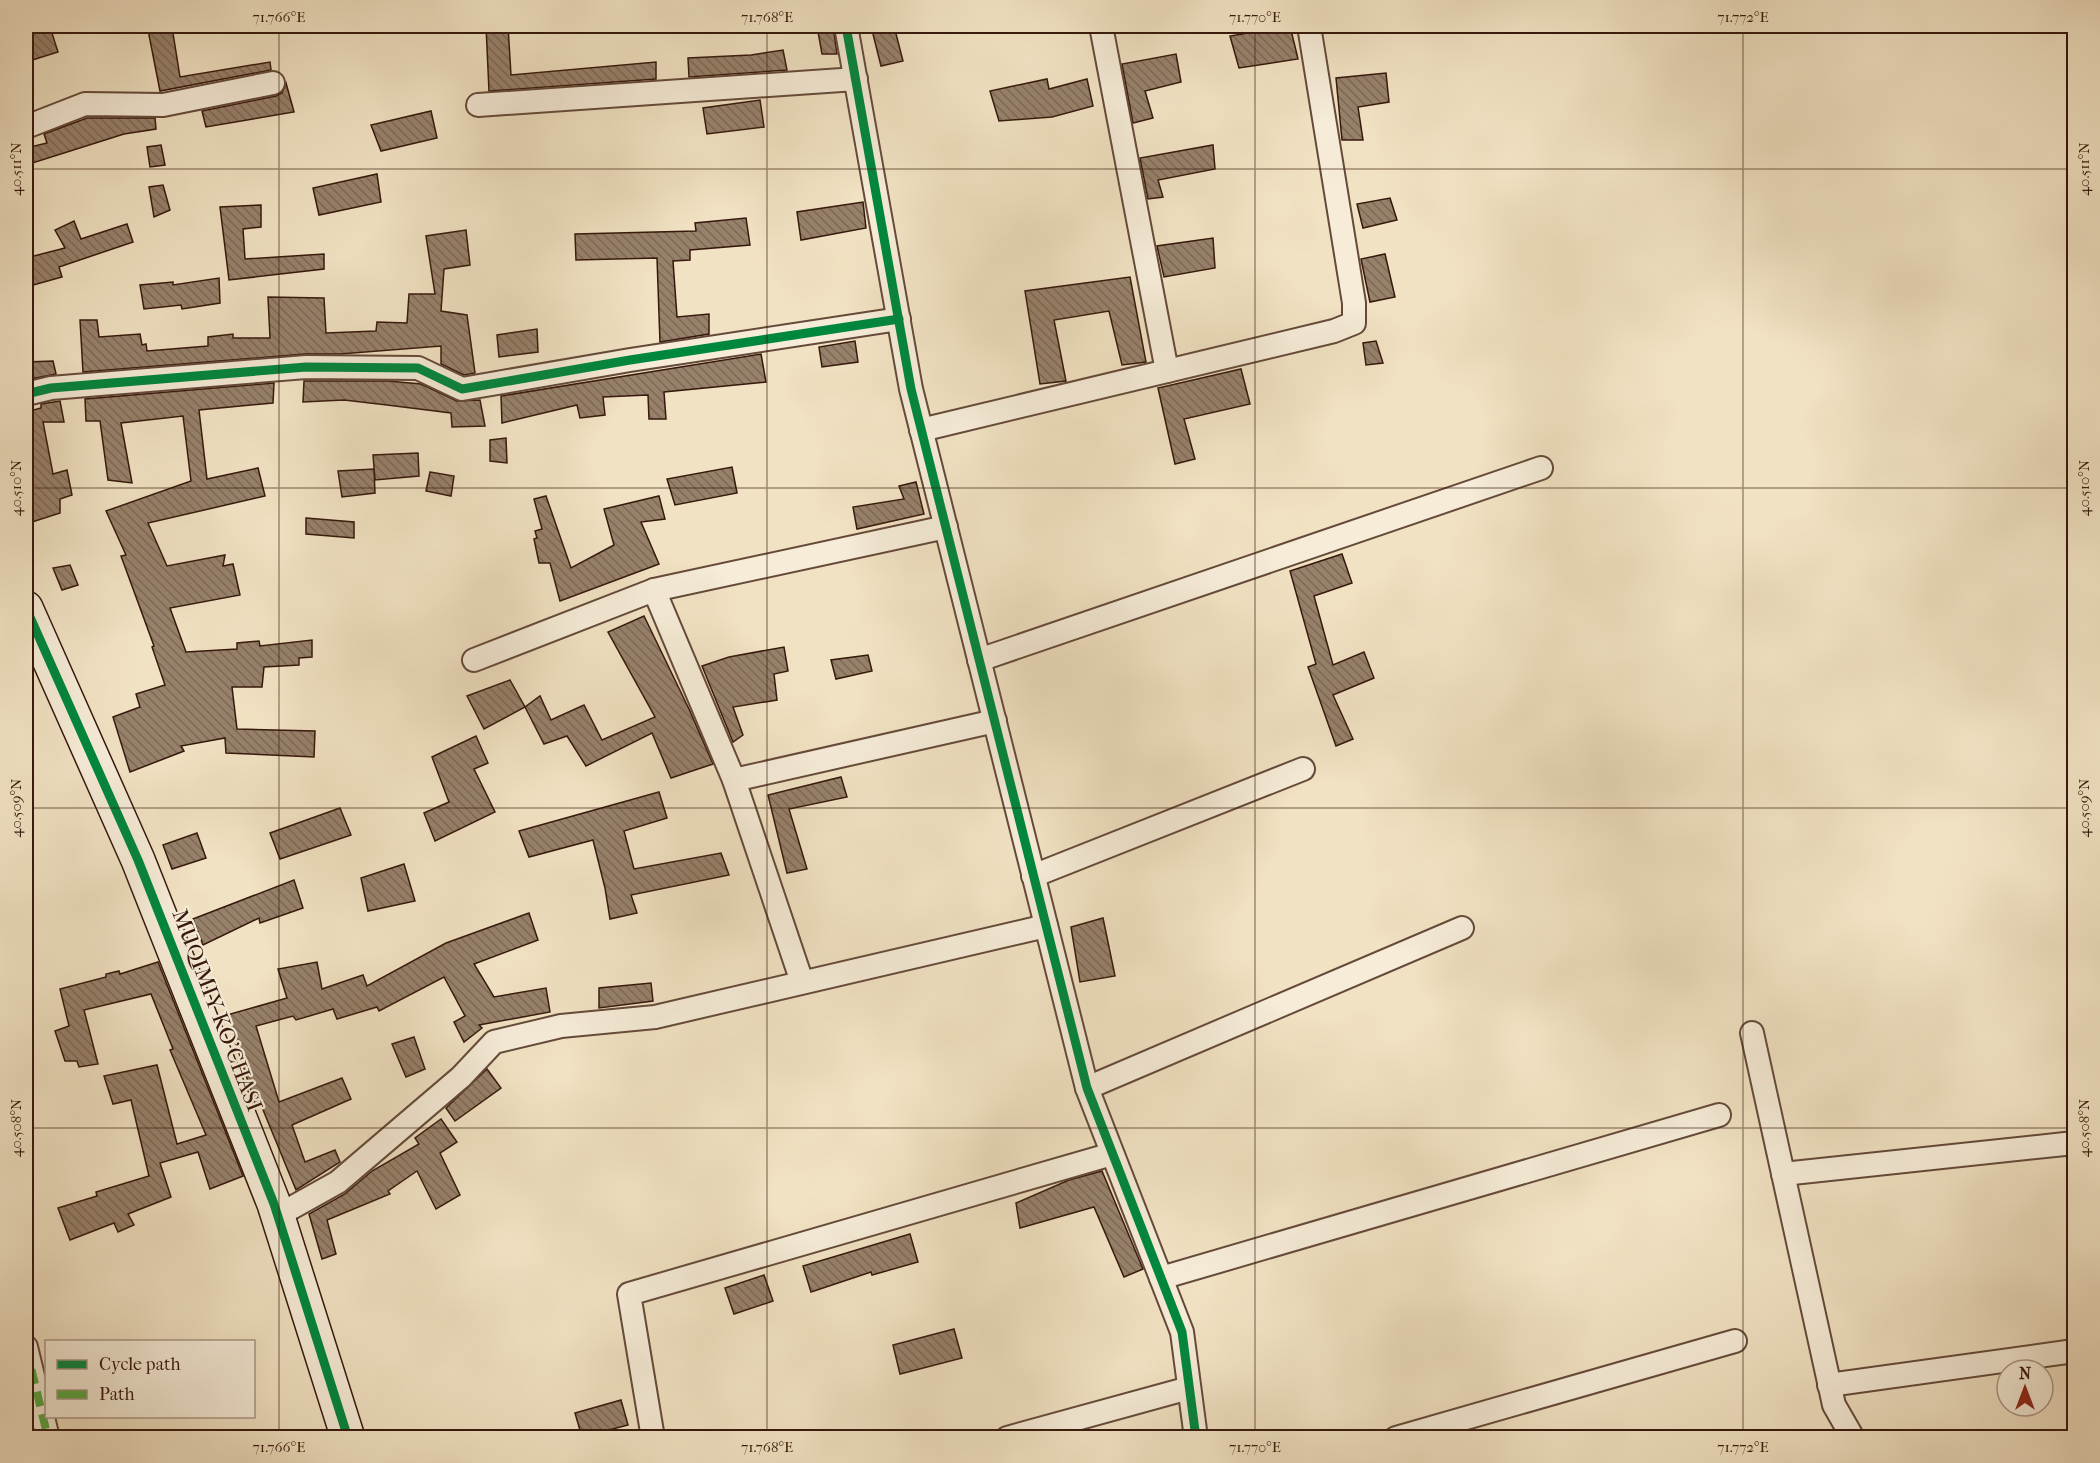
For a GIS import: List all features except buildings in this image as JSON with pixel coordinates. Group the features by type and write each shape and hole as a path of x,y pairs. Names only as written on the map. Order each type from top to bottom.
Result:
{"street":[{"path":"846,26 921,430 1087,1088 1182,1332 1196,1437"},
{"path":"1101,26 1167,371"},
{"path":"921,430 1334,331 1354,323 1354,303 1309,26"},
{"path":"478,105 856,79"},
{"path":"26,127 85,104 163,105 273,83"},
{"path":"26,394 51,388 306,367 418,368 462,389 899,318"},
{"path":"979,660 1541,468"},
{"path":"474,660 654,590 946,527"},
{"path":"654,590 734,780 802,982"},
{"name":"MUQIMIY KO'CHASI","path":"26,608 138,860 277,1216 348,1437"},
{"path":"734,780 995,721"},
{"path":"1034,876 1303,770"},
{"path":"277,1216 338,1182 461,1077 494,1042 561,1026 655,1017 1046,926"},
{"path":"1087,1088 1462,928"},
{"path":"1752,1033 1829,1385 1834,1405 1853,1437"},
{"path":"1161,1278 1719,1115"},
{"path":"1783,1174 2074,1143"},
{"path":"653,1437 629,1294 1112,1154"},
{"path":"1396,1437 1735,1341"},
{"path":"26,1347 48,1437"},
{"path":"1829,1385 2074,1351"},
{"path":"1007,1437 1190,1388"}],"marked path":[{"path":"26,1347 48,1438"}],"cycle path":[{"path":"846,26 911,389 1087,1088 1182,1332 1196,1438"},
{"path":"26,394 51,388 306,367 418,368 462,389 630,360 899,319"},
{"path":"26,608 138,860 274,1204 348,1438"}]}
